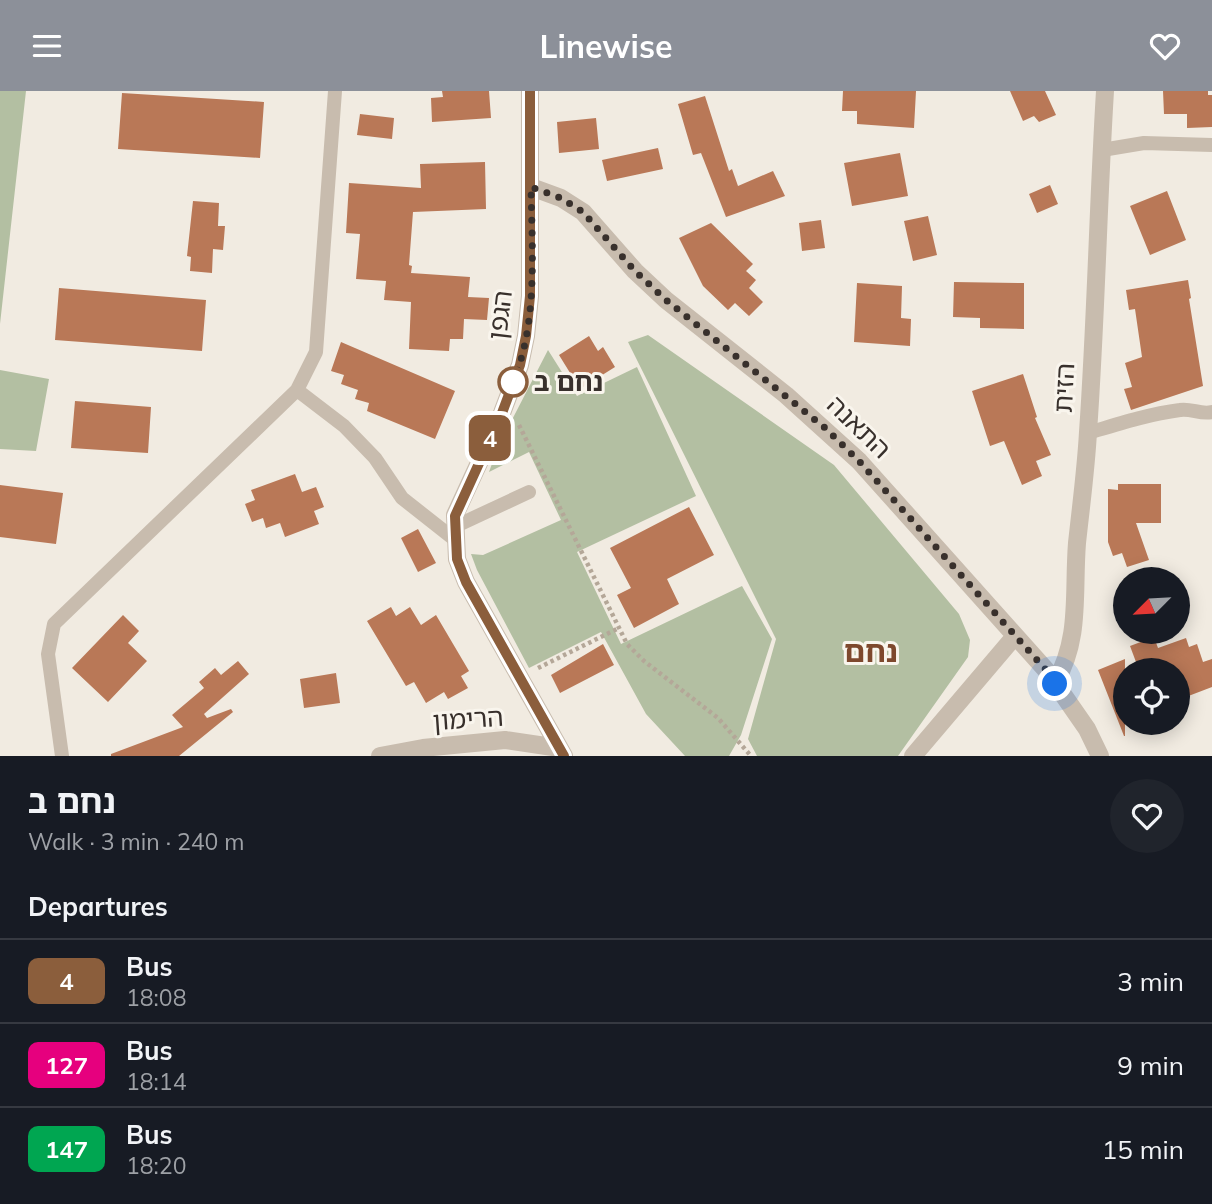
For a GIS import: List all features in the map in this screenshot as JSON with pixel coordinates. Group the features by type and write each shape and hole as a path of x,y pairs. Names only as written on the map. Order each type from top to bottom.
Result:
{"street":[{"name":"הגפן","path":"530,91 530,296 520,365 462,496 455,516 454,533 457,559 466,582 561,752"},
{"name":"הזית","path":"1055,684 1072,646 1077,547 1088,433 1105,91"},
{"name":"התאנה","path":"531,187 561,198 583,212 635,271 666,300 824,427 859,461 1055,684 1087,729 1100,756"},
{"path":"913,756 1015,636"},
{"name":"הרימון","path":"380,756 423,748 505,740 561,752"}],"lane":[{"path":"62,756 48,654 54,624 298,390 316,352 335,91"},
{"path":"1102,150 1144,143 1212,145"},
{"path":"298,390 344,426 375,458 402,498 454,533 529,492"},
{"path":"1088,433 1158,413 1184,409 1206,414 1212,412"}],"path":[{"path":"507,399 627,645 718,717 751,756"},
{"path":"520,677 619,628"}],"green space":[{"path":"0,91 26,91 0,324"},
{"path":"648,335 834,465 959,614 970,640 968,657 898,756 757,756 748,739 776,639 628,342"},
{"path":"548,350 577,396 637,367 696,496 577,552 621,644 742,586 772,639 741,735 729,756 685,756 646,714 601,632 529,668 477,570 471,554 483,555 561,520 529,452 489,472 498,447"},
{"path":"0,370 49,379 36,451 0,449"}],"building":[{"path":"442,91 489,91 491,118 432,122 431,98 443,97"},
{"path":"843,91 916,91 914,128 857,124 857,111 842,111"},
{"path":"1010,91 1045,91 1056,115 1039,122 1034,116 1023,121"},
{"path":"1163,91 1208,91 1208,95 1212,95 1212,127 1187,128 1187,114 1164,114"},
{"path":"122,93 264,102 260,158 118,149"},
{"path":"705,96 729,171 732,169 738,186 773,171 785,196 726,217 701,153 693,155 678,104"},
{"path":"360,114 394,118 392,139 357,135"},
{"path":"596,118 599,149 559,153 557,122"},
{"path":"658,148 663,169 607,181 602,160"},
{"path":"900,153 908,196 852,206 844,163"},
{"path":"485,162 486,209 413,212 409,265 412,266 411,273 470,277 468,297 489,298 487,320 464,319 463,339 450,339 449,351 409,349 411,302 384,300 386,281 356,279 360,234 346,233 349,183 421,188 420,164"},
{"path":"1050,185 1058,204 1037,213 1029,194"},
{"path":"1167,191 1186,240 1150,255 1130,206"},
{"path":"193,201 219,203 218,226 225,226 223,250 213,249 212,273 190,271 191,257 187,256"},
{"path":"928,216 937,255 913,261 904,221"},
{"path":"821,220 825,248 802,251 799,223"},
{"path":"711,223 753,264 746,271 756,280 749,288 763,302 749,316 735,303 728,310 703,286 679,238"},
{"path":"1188,280 1203,386 1131,410 1124,389 1132,387 1125,363 1142,357 1135,309 1129,310 1126,290"},
{"path":"954,282 1024,283 1024,329 980,328 980,318 953,317"},
{"path":"857,283 902,286 901,318 911,319 910,346 854,342"},
{"path":"59,288 206,300 202,351 55,340"},
{"path":"589,336 598,351 603,347 615,367 580,389 559,355"},
{"path":"341,342 455,391 435,439 367,411 369,403 355,399 358,390 341,384 344,375 331,371"},
{"path":"1023,374 1037,417 1035,418 1051,455 1036,461 1042,476 1022,485 1004,441 990,446 972,391"},
{"path":"75,401 151,407 148,453 71,448"},
{"path":"295,474 302,492 316,487 324,507 314,511 319,524 285,537 280,523 266,528 263,518 252,522 245,504 255,500 251,490"},
{"path":"1118,484 1161,484 1161,523 1136,523 1149,560 1127,567 1122,553 1113,556 1108,542 1108,489 1118,490"},
{"path":"0,485 63,493 56,544 0,537"},
{"path":"689,507 714,555 667,579 679,604 634,628 617,595 631,588 610,548"},
{"path":"418,529 436,563 418,572 401,538"},
{"path":"391,607 396,616 410,607 421,625 436,615 469,671 461,676 468,688 448,699 444,692 426,703 414,682 406,686 367,621"},
{"path":"123,615 139,631 128,643 147,661 108,702 72,668"},
{"path":"603,644 614,665 560,693 551,675"},
{"path":"1157,644 1158,648 1169,644 1188,644 1189,647 1197,644 1203,662 1212,659 1212,687 1190,695 1190,658 1134,658 1130,646"},
{"path":"238,661 249,674 204,714 207,718 231,709 233,712 179,756 111,756 183,727 172,715 204,688 199,682 215,668 221,675"},
{"path":"1113,664 1113,708 1098,670"},
{"path":"336,673 340,703 304,708 300,679"}],"bus line":[{"name":"4","path":"530,91 530,296 526,336 520,365 502,413 462,496 455,516 454,539 457,559 466,582 564,756"}],"place":[{"name":"נחם ב","path":"513,382"}],"district":[{"name":"נחם","path":"871,652"}],"route":[{"path":"513,382 520,365 526,336 530,296 531,187 561,198 583,212 635,271 666,300 824,427 859,461 1046,670 1055,684"}]}
